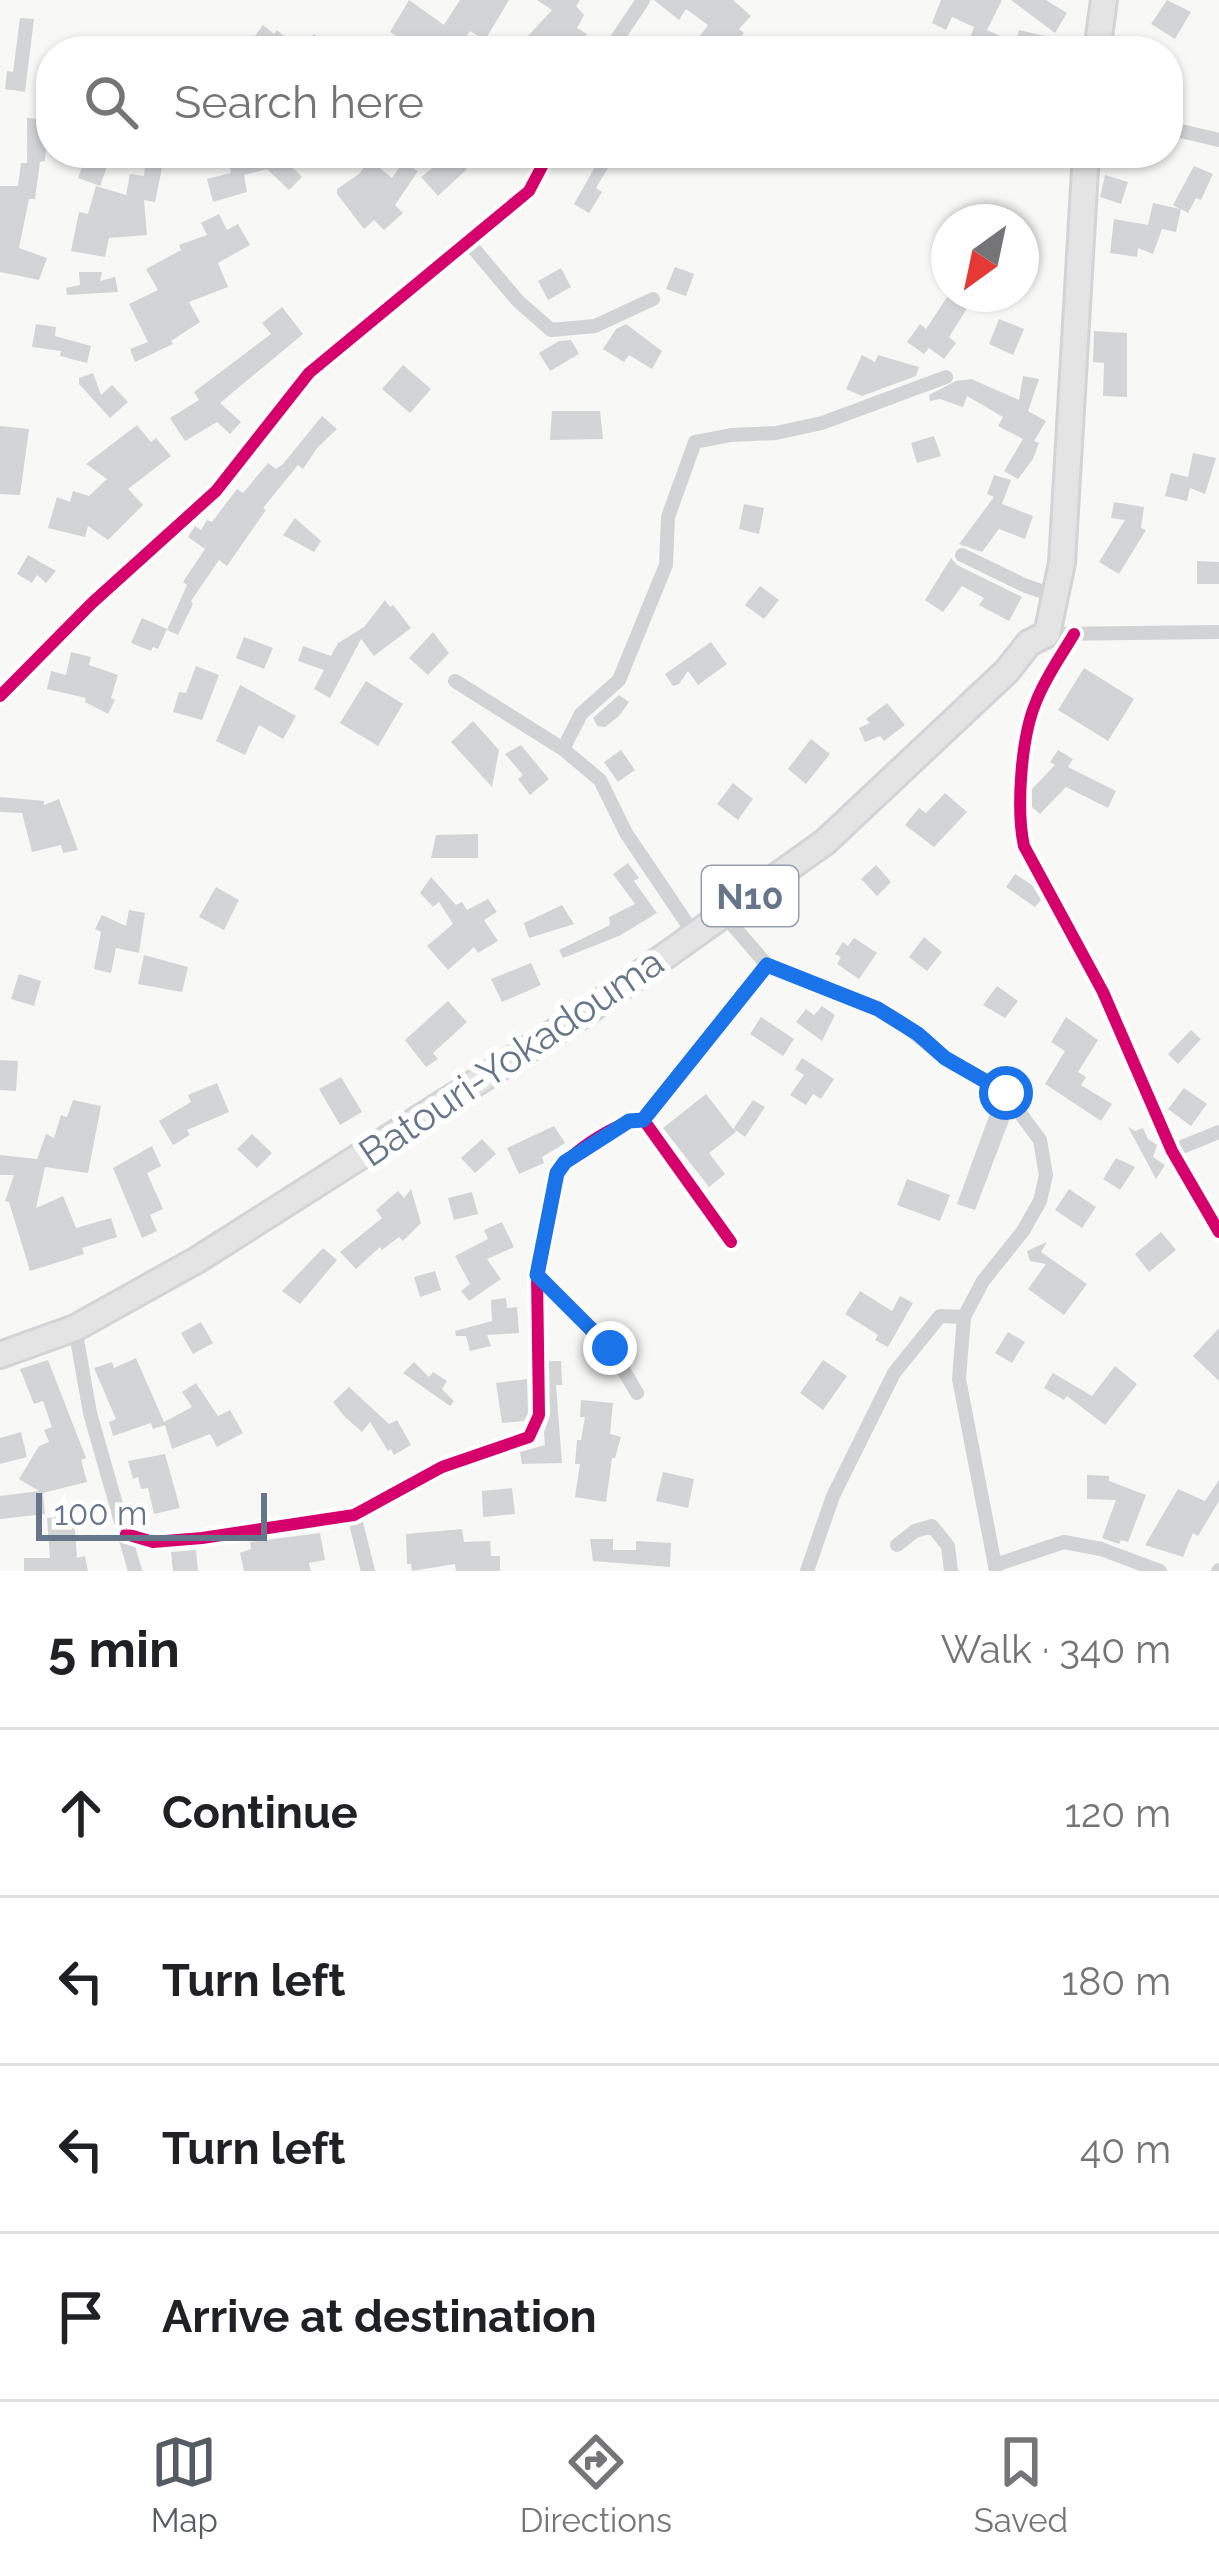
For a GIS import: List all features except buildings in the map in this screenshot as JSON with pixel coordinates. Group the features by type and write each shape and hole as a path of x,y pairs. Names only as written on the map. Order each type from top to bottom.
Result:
{"highway":[{"path":"1099,36 1104,0"},
{"path":"1048,634 1065,519 1085,168"},
{"name":"Batouri-Yokadouma","path":"0,1355 75,1328 196,1260 588,1011 825,842 993,685 1029,643 1048,634"}],"street":[{"path":"619,36 643,0"},
{"path":"1183,132 1219,140"},
{"path":"0,696 92,603 216,490 309,373 529,191 540,168"},
{"path":"469,243 518,302 551,330 596,326 653,299"},
{"path":"563,748 581,714 619,680 666,565 668,517 695,442 821,423 946,377"},
{"path":"962,555 1056,596"},
{"path":"1048,634 1219,632"},
{"path":"1074,634 1029,720 1018,823 1024,846 1103,992 1172,1151 1219,1232"},
{"path":"454,681 563,748 600,779 626,833 694,934"},
{"path":"723,914 767,965 878,1009 945,1058 1006,1093 1040,1139 1046,1174 1040,1201 964,1316 959,1378 995,1568 1064,1543 1101,1549 1160,1571"},
{"path":"126,1534 153,1542 354,1515 442,1467 529,1437 539,1415 537,1275 557,1173 565,1162 629,1121 643,1120 767,965"},
{"path":"643,1120 731,1242"},
{"path":"1172,1151 1219,1132"},
{"path":"537,1275 610,1348 637,1393"},
{"path":"807,1571 833,1496 894,1373 940,1316 964,1316"},
{"path":"75,1328 90,1413 134,1565"},
{"path":"354,1515 368,1571"},
{"path":"897,1545 915,1531 932,1526 948,1546 951,1571"},
{"path":"134,1565 153,1542"}],"cycle path":[{"path":"0,696 92,603 216,491 309,373 529,191 541,168"},
{"path":"1074,634 1031,717 1020,793 1024,846 1103,992 1172,1151 1219,1232"},
{"path":"126,1534 153,1542 202,1538 354,1515 442,1467 529,1437 539,1415 537,1275 557,1173 584,1147 620,1126 643,1119 731,1242"}],"route":[{"path":"610,1348 537,1275 557,1173 565,1162 629,1121 643,1120 767,965 878,1009 945,1058 1006,1093"}]}
